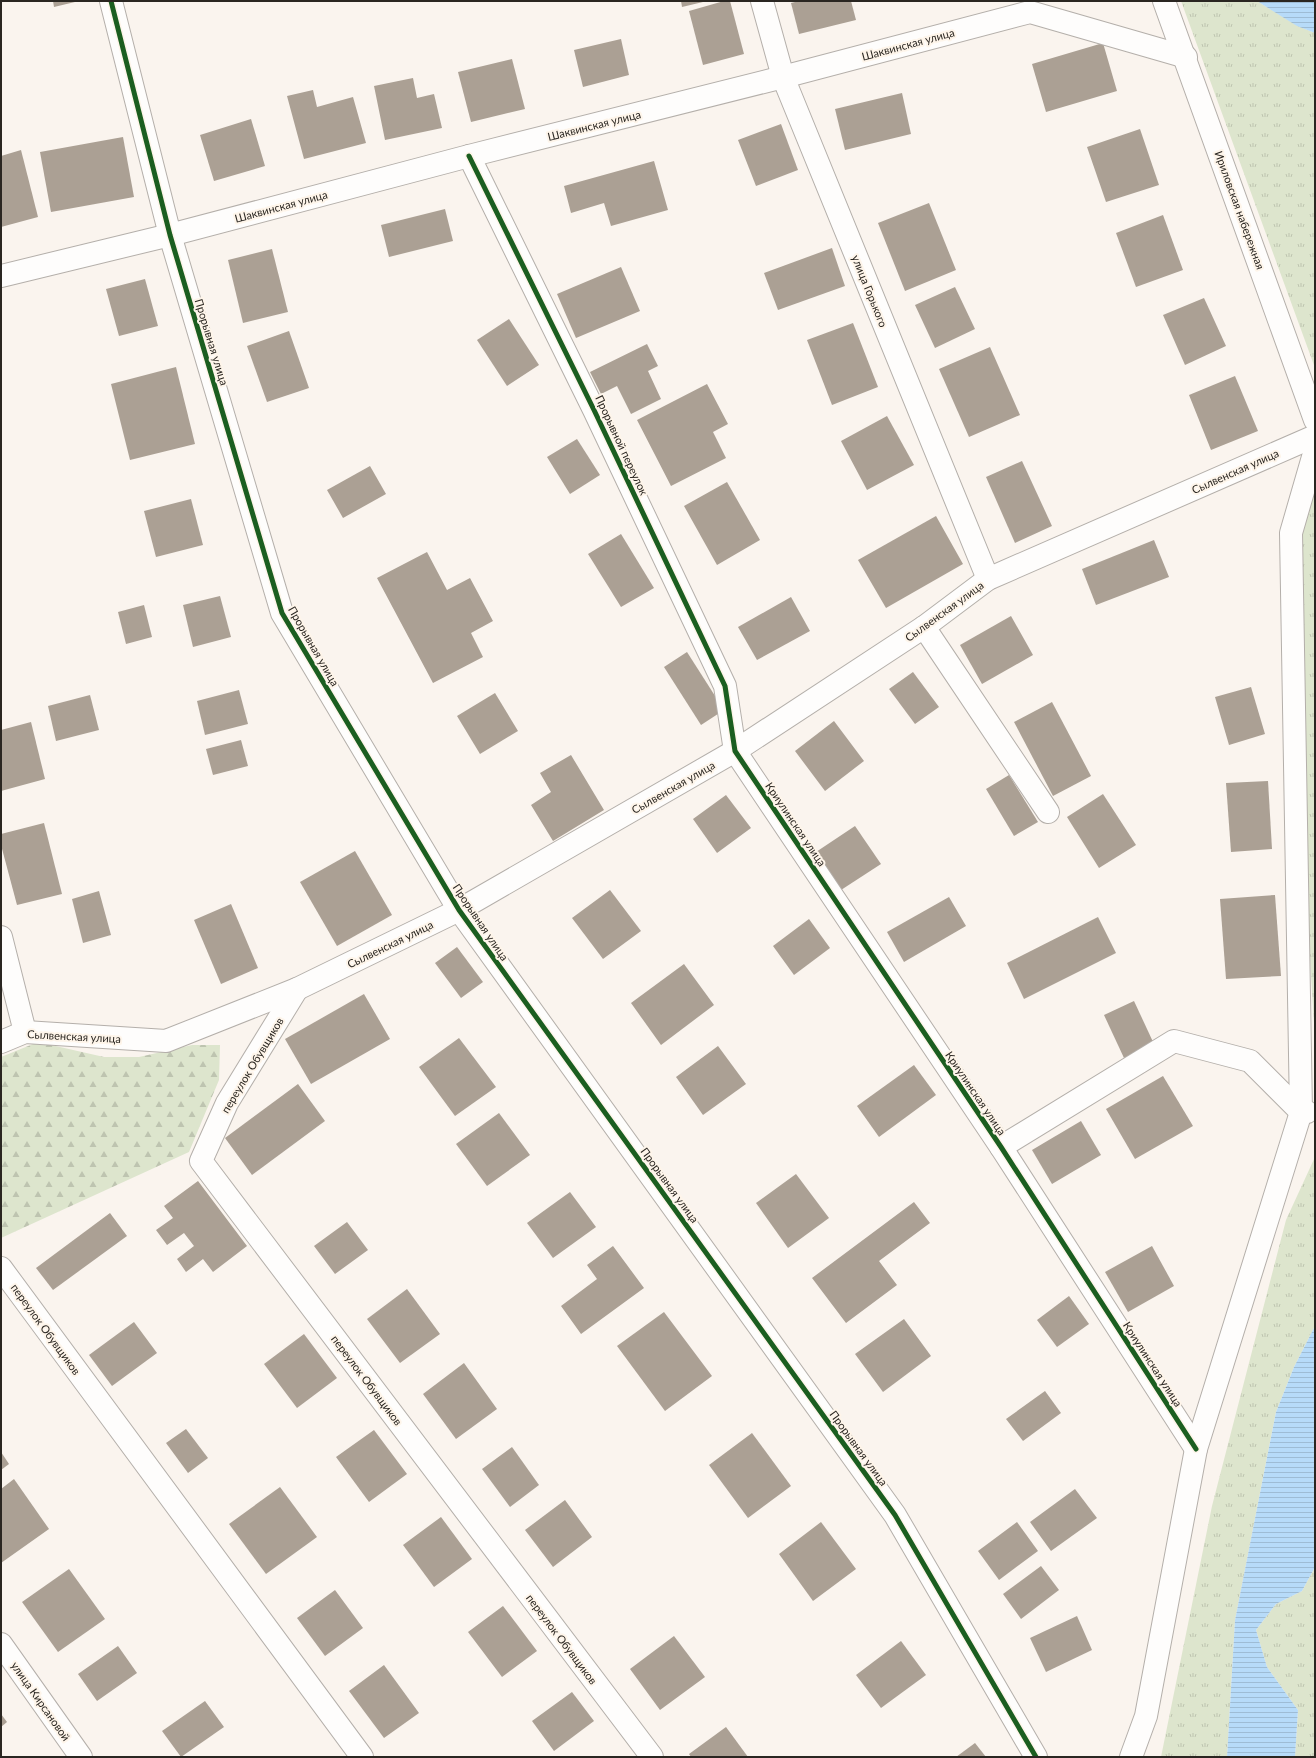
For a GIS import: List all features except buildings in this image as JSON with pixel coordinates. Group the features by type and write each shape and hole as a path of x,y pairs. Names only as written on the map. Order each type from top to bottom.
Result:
{"street":[{"name":"Прорывная улица","path":"111,1 170,235 282,614 460,910 895,1515 1036,1757"},
{"name":"улица Горького","path":"762,1 783,77 988,578"},
{"name":"Ириловская набережная","path":"1164,1 1186,57 1315,420"},
{"name":"Шаквинская улица","path":"1,276 170,235 469,156 783,77 1030,12 1186,57"},
{"name":"Прорывной переулок","path":"469,156 594,410 725,686 735,751"},
{"name":"Сылвенская улица","path":"1,1042 25,1032 166,1041 297,989 460,910 735,751 924,627 988,578 1315,436"},
{"path":"1131,1757 1146,1716 1196,1450 1308,1112 1291,533 1315,450"},
{"path":"924,627 1048,812"},
{"name":"Криулинская улица","path":"735,751 1001,1147 1196,1450"},
{"path":"1,937 25,1032"},
{"name":"переулок Обувщиков","path":"297,989 227,1103 201,1161 652,1757"},
{"path":"1001,1147 1174,1041 1250,1061 1308,1112"},
{"name":"переулок Обувщиков","path":"1,1268 362,1757"},
{"name":"улица Кирсановой","path":"1,1644 81,1757"}],"green space":[{"path":"1181,1 1257,1 1298,26 1315,33 1315,368"},
{"path":"1315,482 1315,1039 1306,896 1302,531"},
{"path":"38,1042 104,1057 139,1057 192,1045 220,1045 219,1080 189,1152 1,1238 1,1057"},
{"path":"1315,1157 1315,1326 1294,1367 1276,1412 1235,1620 1227,1757 1161,1757 1212,1506 1286,1220"},
{"path":"1315,1567 1315,1757 1295,1757 1298,1710 1267,1667 1256,1630 1276,1604 1302,1591"}],"water":[{"path":"1257,1 1315,1 1315,33 1297,26"},
{"path":"1315,1326 1315,1567 1302,1591 1276,1604 1256,1630 1267,1667 1298,1710 1295,1757 1227,1757 1235,1620 1276,1412 1294,1367"}],"cycle path":[{"path":"111,1 170,235 282,613 459,910 895,1515 1036,1757"},
{"path":"469,156 594,410 725,686 735,751 1001,1147 1196,1449"}]}
